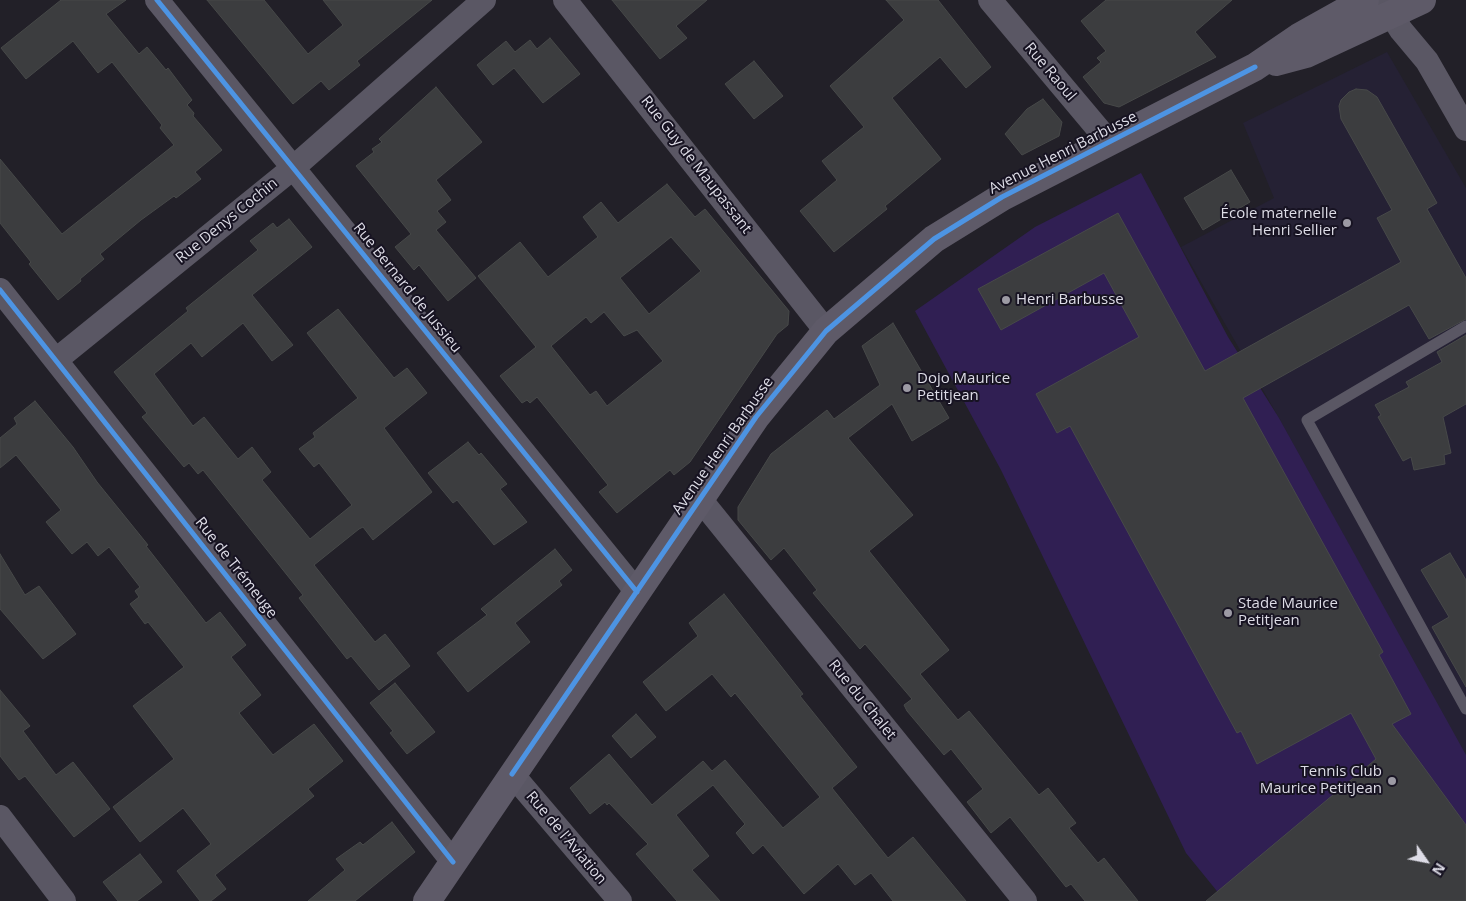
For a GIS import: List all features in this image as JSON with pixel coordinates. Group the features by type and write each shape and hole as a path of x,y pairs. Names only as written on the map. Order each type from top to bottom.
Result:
{"street":[{"name":"Rue Bernard de Jussieu","path":"156,0 638,592"},
{"name":"Rue Denys Cochin","path":"56,360 293,168 484,0"},
{"name":"Rue Guy de Maupassant","path":"565,0 826,331"},
{"name":"Rue Raoul","path":"990,0 1110,143"},
{"name":"Avenue Henri Barbusse","path":"427,901 756,417 826,331 934,239 1002,197 1255,68 1299,37 1365,0"},
{"name":"Avenue Henri Barbusse","path":"1255,68 1306,54 1387,8 1422,0"},
{"path":"1387,8 1427,61 1466,128"},
{"name":"Rue de Trémeuge","path":"0,290 452,862"},
{"name":"Rue du Chalet","path":"700,499 1024,901"},
{"name":"Rue de l'Aviation","path":"512,774 620,901"},
{"path":"0,817 64,901"}],"lane":[{"path":"1466,326 1307,420 1466,709"}],"shaded area":[{"name":"École maternelle Henri Sellier","path":"1387,52 1466,188 1466,758 1279,418 1181,247 1274,198 1243,123"},
{"name":"Stade Maurice Petitjean","path":"1141,173 1228,337 1279,418 1466,755 1466,901 1225,901 1186,853 1001,470 915,311 1035,227"}],"building":[{"path":"61,0 126,0 106,14 139,54 147,47 166,70 168,68 192,100 187,105 194,113 193,116 222,150 195,172 201,179 176,198 174,196 141,220 100,254 104,259 58,300 29,264 31,262 0,223 0,159 62,234 174,145 160,128 162,125 112,62 98,73 73,41 26,79 1,48"},
{"path":"207,0 264,0 308,54 343,25 323,0 432,0 357,61 360,65 329,90 321,81 293,104"},
{"path":"612,0 707,0 676,26 687,38 660,59"},
{"path":"886,0 938,0 991,67 966,88 940,57 892,98 941,159 885,206 887,209 834,252 800,211 837,180 822,161 864,127 830,86 904,20"},
{"path":"1106,0 1232,0 1195,32 1216,57 1119,107 1104,103 1083,77 1101,62 1097,58 1106,51 1081,21"},
{"path":"550,38 580,74 543,103 514,68 493,85 477,65 506,41 515,52 530,40 537,49"},
{"path":"754,61 783,96 754,119 725,84"},
{"path":"436,87 482,142 436,180 451,200 437,211 446,222 436,230 476,278 448,301 419,265 414,270 395,247 411,234 356,166 374,152 372,149 382,142 379,139"},
{"path":"1356,89 1367,90 1377,97 1437,203 1427,209 1466,278 1466,319 1429,339 1409,305 1243,398 1383,652 1379,655 1411,714 1392,724 1466,825 1466,901 1206,901 1376,759 1351,713 1257,764 1241,731 1237,733 1070,426 1057,433 1036,394 1139,337 1104,273 1001,330 978,289 1118,213 1205,371 1401,262 1377,218 1392,210 1341,119 1339,106 1341,100 1349,92"},
{"path":"1043,99 1062,122 1059,136 1022,155 1005,134 1027,109"},
{"path":"1231,170 1250,202 1203,230 1184,198"},
{"path":"667,184 695,217 705,209 789,311 788,325 777,334 690,462 674,475 670,470 617,513 599,492 608,485 537,397 530,403 527,400 522,403 500,376 536,347 478,276 520,242 548,277 598,237 583,217 601,202 618,223","holes":["671,237 701,271 649,314 620,278","604,312 624,336 637,330 663,361 607,406 596,391 590,395 551,346 586,317 591,323"]},
{"path":"289,219 312,247 252,295 293,345 272,361 243,323 202,357 191,343 154,374 193,426 204,417 238,459 252,447 271,472 262,480 310,539 352,505 319,463 314,467 299,449 315,437 313,433 358,398 307,333 338,309 394,378 407,368 427,393 384,428 432,492 373,540 363,527 314,565 375,642 385,634 410,666 379,690 351,656 347,659 299,598 303,595 203,470 198,474 189,463 184,467 142,417 147,413 114,372 188,311 186,308 258,250 250,241 273,223 277,228"},
{"path":"893,323 949,418 912,441 892,404 848,438 913,515 869,551 949,650 920,674 958,720 969,711 1039,795 1048,788 1076,823 1069,828 1098,863 1104,858 1138,901 1085,901 1071,884 1066,887 1010,817 991,833 967,802 983,789 951,749 944,755 907,711 904,705 912,699 865,644 860,649 813,593 817,590 784,548 771,560 738,520 738,507 771,454 827,410 834,419 880,385 862,346"},
{"path":"1466,335 1466,404 1443,417 1451,453 1444,455 1445,464 1414,470 1411,457 1403,461 1378,417 1381,415 1375,405 1409,387 1406,382 1442,362 1437,352"},
{"path":"35,401 73,447 97,482 148,545 146,546 206,623 220,612 246,645 231,657 261,695 239,713 273,755 314,724 343,761 308,789 314,796 215,875 226,889 211,901 200,901 177,871 211,844 183,808 140,842 113,807 174,759 133,706 184,667 148,622 145,624 130,604 139,597 135,591 140,587 109,547 98,556 87,542 72,554 46,522 61,510 16,455 0,468 0,438 17,424 14,418"},
{"path":"468,442 479,455 481,453 507,484 500,489 527,522 494,545 457,500 453,503 428,473"},
{"path":"555,549 572,570 559,581 562,585 515,623 530,642 468,692 437,653 487,615 481,609"},
{"path":"1450,553 1466,580 1466,687 1432,627 1449,617 1421,570"},
{"path":"0,554 25,595 39,586 76,634 43,659 0,609"},
{"path":"724,594 803,694 800,696 857,767 832,788 888,858 913,837 966,901 893,901 871,873 855,885 838,864 804,894 763,845 753,854 736,833 745,824 713,785 676,815 709,856 692,870 720,901 677,901 636,854 648,844 609,803 607,805 605,802 590,814 570,788 609,754 652,805 703,761 712,771 725,760 783,828 820,797 735,693 731,697 712,674 666,711 643,682 698,636 689,623"},
{"path":"395,683 435,732 407,754 390,733 393,731 370,703"},
{"path":"0,690 30,726 23,731 56,775 73,762 110,809 74,837 25,776 19,780 0,756"},
{"path":"636,714 656,737 631,758 612,736"},
{"path":"392,822 415,852 355,901 308,901 345,870 336,859 360,842 363,845"},
{"path":"140,854 162,882 137,901 118,901 103,882"}],"cycle path":[{"path":"157,0 637,592"},
{"path":"512,774 756,417 826,331 934,239 1002,197 1255,67"},
{"path":"0,290 453,862"}],"place":[{"name":"École maternelle Henri Sellier","path":"1347,223"},
{"name":"Henri Barbusse","path":"1006,300"},
{"name":"Dojo Maurice Petitjean","path":"907,388"},
{"name":"Stade Maurice Petitjean","path":"1228,613"},
{"name":"Tennis Club Maurice PetitJean","path":"1392,781"}]}
